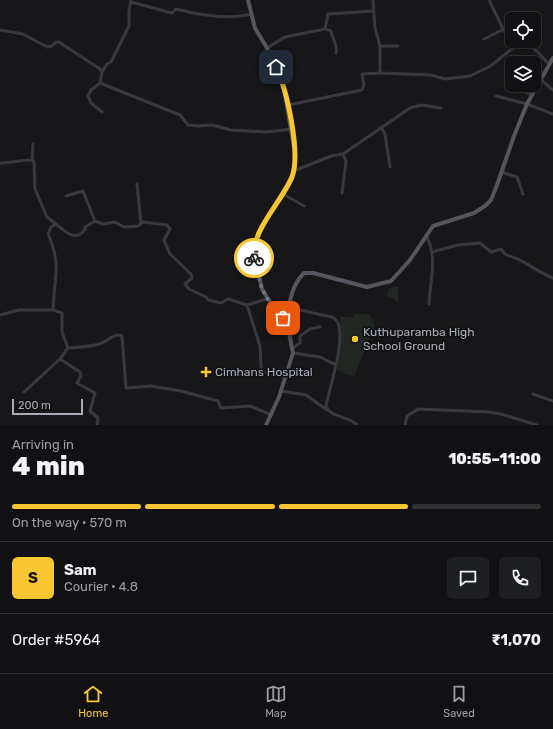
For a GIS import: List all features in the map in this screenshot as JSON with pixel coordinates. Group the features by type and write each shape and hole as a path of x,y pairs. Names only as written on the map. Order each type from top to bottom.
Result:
{"main road":[{"path":"248,0 255,28 267,48 280,75 292,128 295,153 294,171 283,194 259,232 255,242 254,253 255,266 262,289 280,321 289,333"},
{"path":"541,77 553,58"},
{"path":"266,425 272,415 281,392 293,350 289,333 288,312 297,280 304,273 313,273 367,287 391,281 410,260 433,226 460,219 474,213 491,200 527,104 534,92"},
{"path":"277,316 283,318 288,312"},
{"path":"280,321 286,321 288,318"}],"street":[{"path":"373,0 375,28 380,46 380,73"},
{"path":"489,0 505,35"},
{"path":"102,112 91,103 88,96 91,90 100,83 102,72 107,64 111,62 129,28 129,11 131,1 172,13 176,9 190,13 241,17 251,14"},
{"path":"325,28 328,14 373,11"},
{"path":"267,48 285,37 325,28 331,31 336,44 336,53"},
{"path":"0,30 23,34 47,47 59,42 100,69 102,72"},
{"path":"484,39 502,30"},
{"path":"380,46 398,46"},
{"path":"288,105 362,90 364,85 362,74 380,73 431,76 445,79 470,76 489,67 513,48"},
{"path":"533,48 548,64"},
{"path":"541,80 553,90"},
{"path":"100,83 180,115 186,124 190,126 212,125 231,130 267,132 292,128"},
{"path":"526,92 532,95"},
{"path":"496,96 527,104 553,114"},
{"path":"294,171 331,156 343,154 410,108 421,106 441,108"},
{"path":"381,128 385,134 390,167"},
{"path":"33,144 32,160 35,172 35,189 47,216 71,235 79,235 84,231 84,227 95,221"},
{"path":"342,193 346,161 343,154"},
{"path":"0,163 32,160"},
{"path":"501,172 517,177 523,194"},
{"path":"137,184 141,224"},
{"path":"66,196 83,192 95,221 103,224 115,222 124,227 138,226 143,222 170,227 164,240 170,254 191,274 192,278 185,284 189,289 203,295 208,300 221,303 228,299 246,304 267,299"},
{"path":"283,194 304,206"},
{"path":"53,310 57,265 55,247 48,234 51,227 56,224"},
{"path":"51,227 60,227"},
{"path":"426,235 432,252 433,264 429,304"},
{"path":"432,252 458,245 480,243 491,252 502,249 506,255 514,257 537,272 553,278"},
{"path":"246,304 260,346 262,372 286,377"},
{"path":"0,314 20,310 53,310 62,314 62,332 68,348"},
{"path":"288,312 299,310 334,318 338,323 340,345 327,402 328,410"},
{"path":"293,350 300,343 300,336 310,329 320,327"},
{"path":"24,392 60,359 68,348 103,342 112,337 122,336 126,388 151,386 181,391 218,401 221,408 250,406 272,415"},
{"path":"293,350 320,357 336,365"},
{"path":"60,359 80,372 81,376 77,383 95,393 90,411 98,418 97,425"},
{"path":"121,378 126,379"},
{"path":"281,392 309,396 328,410 350,420 357,425"},
{"path":"533,394 553,401"},
{"path":"405,425 408,416 418,409 489,412 501,414 537,425"}],"shaded area":[{"path":"398,286 399,300 397,302 390,297 387,297 388,289"},
{"name":"Kuthuparamba High School Ground","path":"354,314 370,314 375,325 354,377 336,370 340,354 340,317 354,317"}],"way so far":[{"path":"254,258 262,289 280,321 283,322 287,320 288,312 286,317 283,318"}],"place":[{"name":"Kuthuparamba High School Ground","path":"355,339"},
{"name":"Cimhans Hospital","path":"206,372"}],"route":[{"path":"254,258 255,242 259,232 285,191 292,177 295,165 293,133 284,89 276,67"}]}
